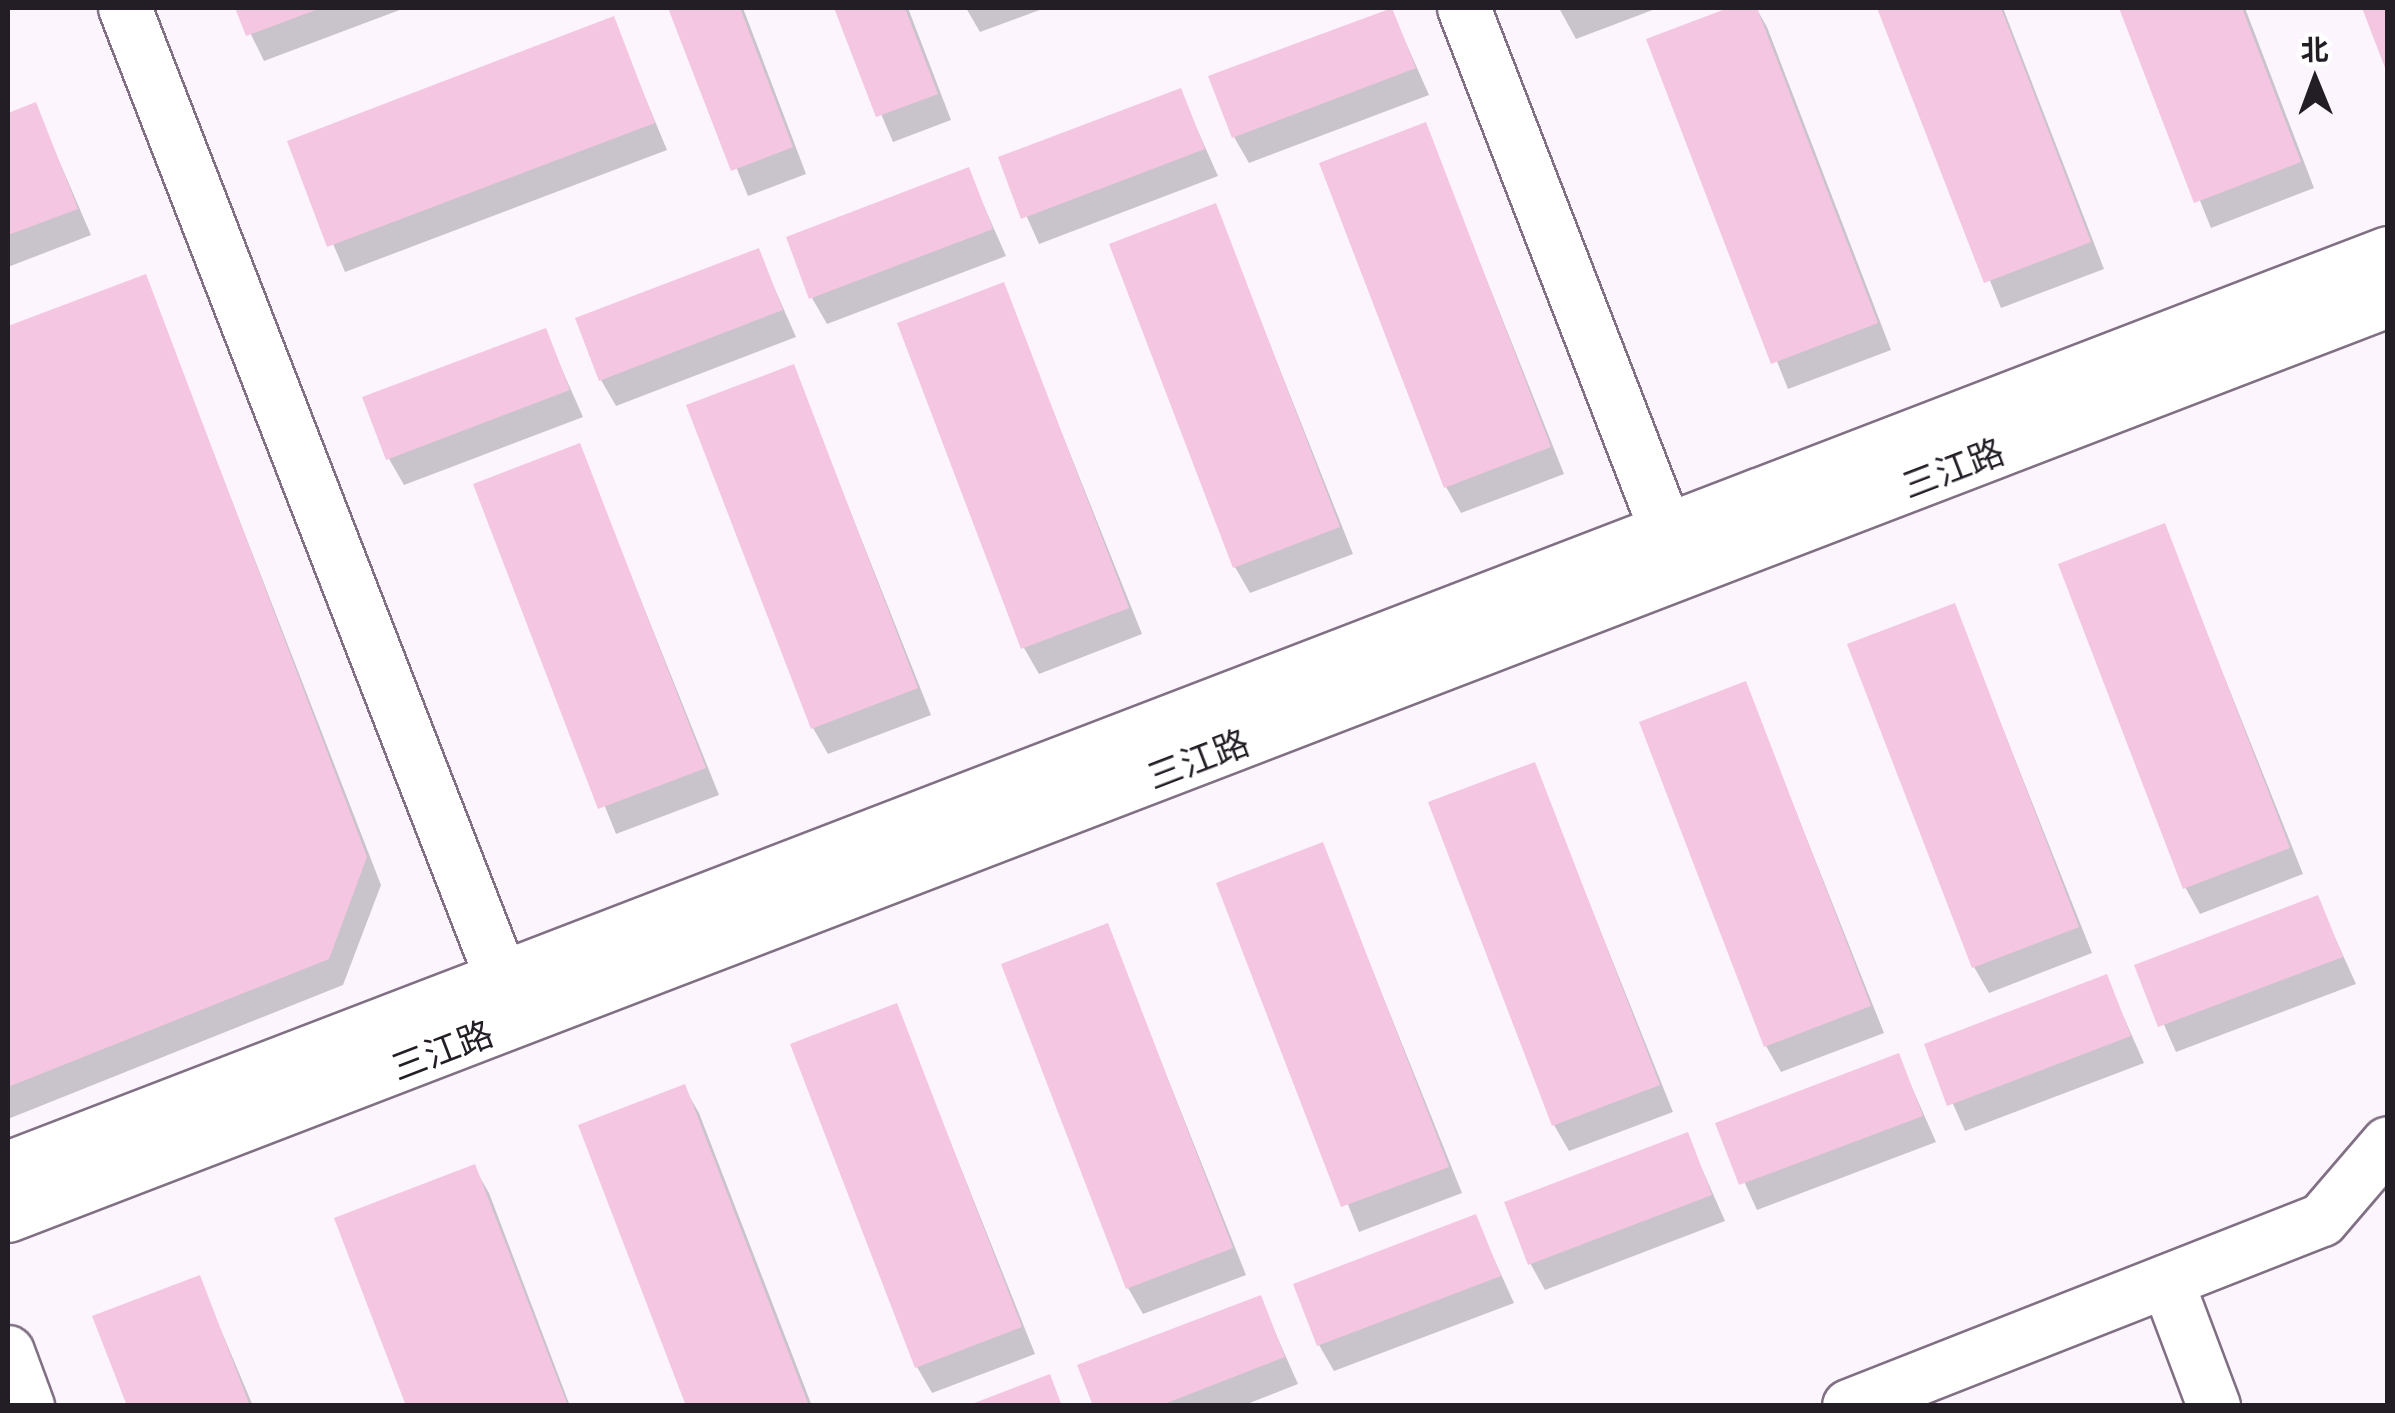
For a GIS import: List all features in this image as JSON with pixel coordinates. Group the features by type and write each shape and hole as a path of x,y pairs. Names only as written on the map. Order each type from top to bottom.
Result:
{"street":[{"path":"125,8 510,1000"},
{"path":"1464,8 1674,550"},
{"name":"三江路","path":"8,1216 510,1000 1674,550 2388,252"},
{"name":"三江路","path":"1674,550 2388,301"},
{"name":"三江路","path":"8,1168 510,1000"},
{"path":"1849,1406 2322,1220 2388,1144"},
{"path":"2167,1281 2214,1406"},
{"path":"8,1352 28,1406"}],"building":[{"path":"235,8 321,8 246,36"},
{"path":"668,8 740,8 793,147 731,171"},
{"path":"834,8 905,8 938,94 876,117"},
{"path":"1392,8 1416,68 1232,138 1208,76"},
{"path":"1728,8 1757,8 1878,323 1771,364 1646,39"},
{"path":"1877,8 2001,8 2091,242 1984,283"},
{"path":"2119,8 2242,8 2301,162 2194,203"},
{"path":"2362,8 2388,8 2388,73 2387,73"},
{"path":"614,16 655,123 327,247 287,141"},
{"path":"1181,88 1205,149 1021,219 998,157"},
{"path":"36,102 78,209 8,235 8,113"},
{"path":"1426,122 1551,447 1444,488 1319,163"},
{"path":"969,167 993,229 809,299 786,237"},
{"path":"1216,203 1340,527 1233,568 1109,244"},
{"path":"759,248 783,310 599,381 575,318"},
{"path":"146,274 367,857 329,959 8,1087 8,326"},
{"path":"1004,282 1129,608 1021,649 897,323"},
{"path":"546,328 570,390 386,460 362,397"},
{"path":"794,364 918,688 811,729 686,405"},
{"path":"580,443 706,768 598,809 473,484"},
{"path":"2165,523 2290,848 2183,889 2058,564"},
{"path":"1955,603 2079,927 1972,968 1847,644"},
{"path":"1746,681 1871,1006 1764,1047 1639,722"},
{"path":"1535,762 1660,1085 1552,1126 1428,802"},
{"path":"1323,842 1449,1167 1341,1207 1216,883"},
{"path":"2318,895 2343,957 2158,1027 2134,965"},
{"path":"1108,923 1233,1248 1126,1289 1001,964"},
{"path":"2107,974 2131,1036 1947,1106 1924,1044"},
{"path":"897,1003 1022,1327 915,1368 790,1044"},
{"path":"1899,1053 1923,1116 1739,1185 1715,1123"},
{"path":"685,1084 809,1406 686,1406 578,1125"},
{"path":"1688,1132 1712,1195 1528,1265 1504,1202"},
{"path":"475,1164 568,1406 406,1406 334,1218"},
{"path":"1476,1214 1501,1276 1317,1346 1293,1284"},
{"path":"200,1275 250,1406 127,1406 92,1316"},
{"path":"1261,1295 1285,1357 1159,1406 1093,1406 1077,1365"},
{"path":"1050,1374 1062,1406 969,1406 969,1405"}]}
